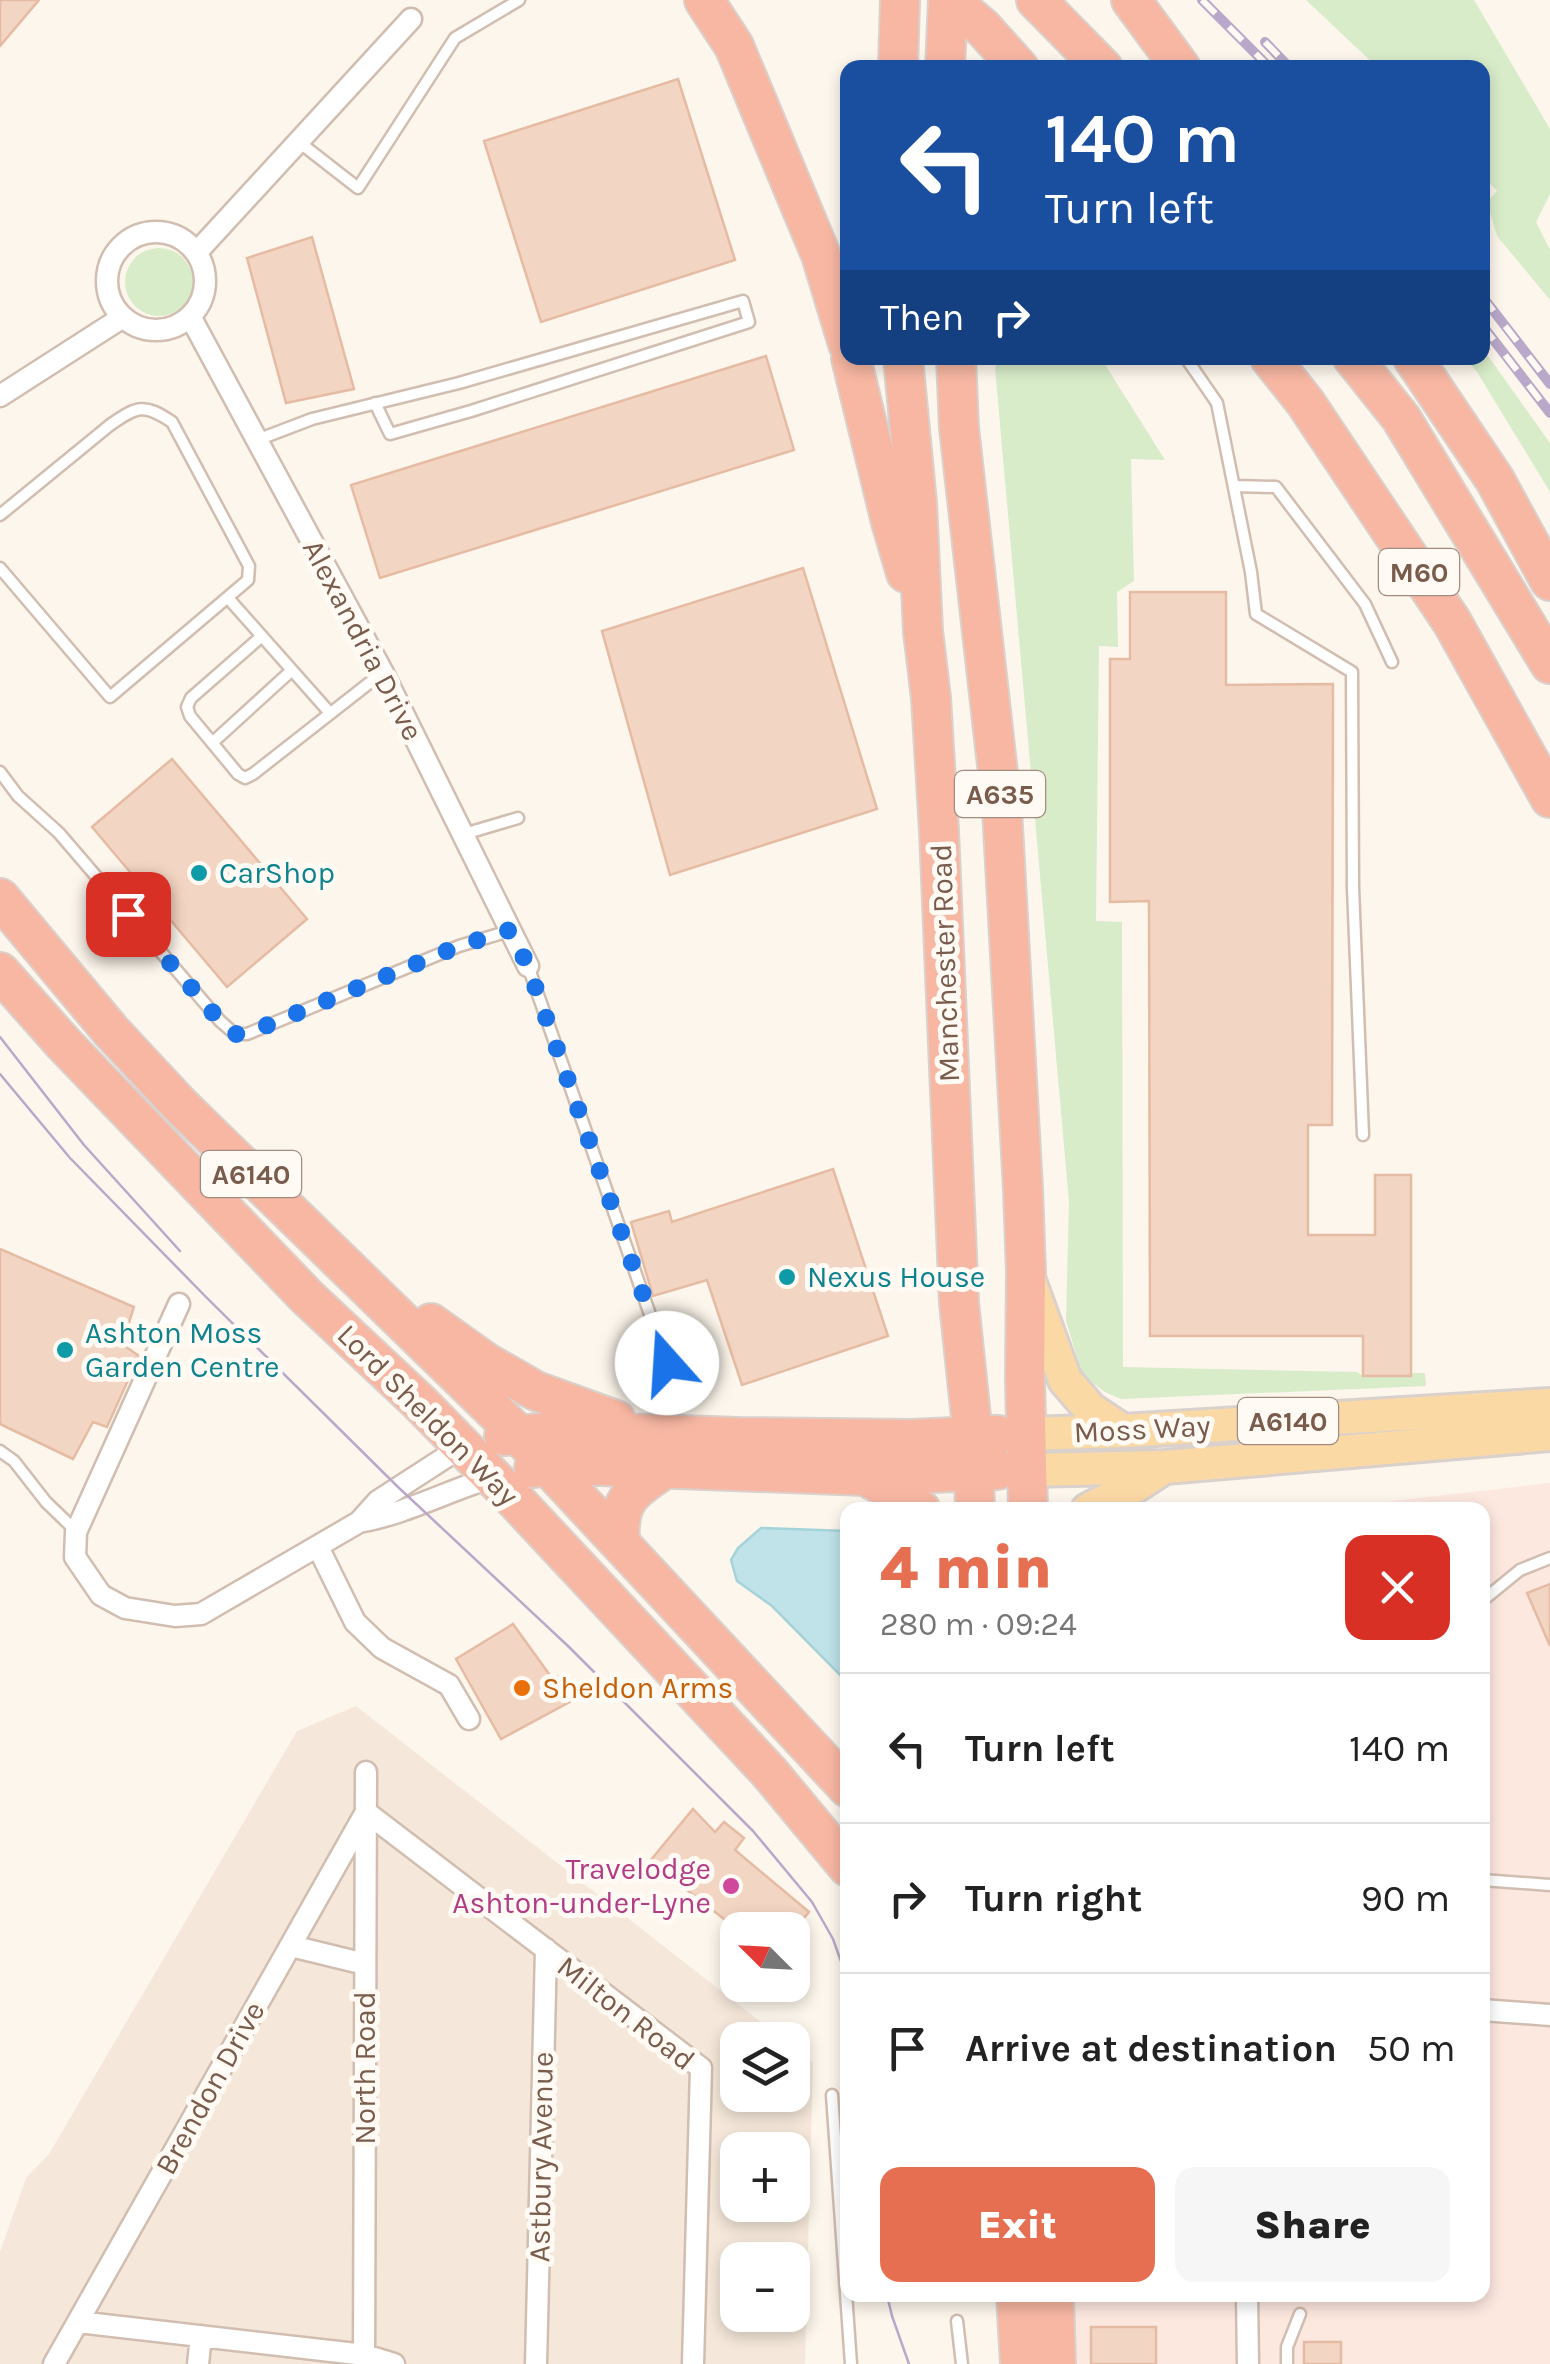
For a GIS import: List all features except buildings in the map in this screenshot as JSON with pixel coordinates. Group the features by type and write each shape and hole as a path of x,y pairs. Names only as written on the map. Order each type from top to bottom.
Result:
{"highway":[{"path":"704,0 734,46 834,267 840,300"},
{"path":"898,58 900,0"},
{"path":"945,60 949,0"},
{"path":"949,0 983,28 1012,60"},
{"path":"1036,0 1095,60"},
{"path":"1131,0 1174,60"},
{"path":"853,365 891,522 923,631"},
{"name":"Manchester Road","path":"904,365 931,698 959,1303 975,1502"},
{"path":"918,503 933,423 928,365"},
{"name":"M60","path":"1275,365 1452,622 1550,798"},
{"name":"M60","path":"1359,365 1402,418 1550,664"},
{"path":"1418,365 1495,480 1550,581"},
{"name":"Manchester Road","path":"960,376 1002,809 1026,1272 1028,1502"},
{"name":"Lord Sheldon Way","path":"0,898 111,1031 180,1105 336,1254 492,1439 492,1477 769,1772 840,1857"},
{"name":"Lord Sheldon Way","path":"0,972 64,1044 307,1296 492,1439 548,1464 663,1470 865,1476 973,1454"},
{"path":"336,1254 487,1363 536,1392 650,1432"},
{"name":"Lord Sheldon Way","path":"492,1439 564,1430 912,1438 973,1454"},
{"name":"Moss Way","path":"973,1454 1026,1452"},
{"name":"Lord Sheldon Way","path":"548,1464 840,1779"},
{"name":"A6140","path":"492,1477 548,1464"},
{"path":"620,1542 619,1522 625,1502 640,1485 663,1470"},
{"path":"865,1476 912,1502"},
{"path":"1016,2302 1020,2364"},
{"path":"1054,2302 1056,2364"}],"main road":[{"path":"1026,1272 1064,1380 1090,1409 1123,1431"},
{"name":"Moss Way","path":"1026,1452 1123,1431 1550,1406"},
{"name":"Moss Way","path":"1026,1452 1164,1467 1550,1434"},
{"path":"1104,1502 1164,1467"}],"street":[{"path":"197,252 412,18"},
{"path":"150,232 167,232 183,238 197,252 204,268 205,288 190,318 156,330 123,317 113,305 108,289 110,262 120,248 134,237 150,232"},
{"path":"0,396 123,317"},
{"name":"Alexandria Drive","path":"190,318 383,672 528,966"},
{"path":"179,1304 76,1532 76,1557 101,1595 126,1608 175,1616 200,1614 358,1522 407,1480 492,1439"},
{"path":"358,1522 389,1516 492,1477"},
{"path":"318,1547 355,1622 382,1648 449,1685 468,1719"},
{"name":"North Road","path":"364,2360 366,1772"},
{"name":"Brendon Drive","path":"54,2364 366,1812"},
{"name":"Milton Road","path":"366,1812 701,2068 693,2364"},
{"path":"290,1946 366,1964"},
{"name":"Astbury Avenue","path":"536,2364 546,1949"},
{"path":"1490,2011 1550,2015"},
{"path":"1248,2302 1248,2364"},
{"path":"78,2322 394,2364"},
{"path":"198,2364 201,2336"}],"lane":[{"path":"298,142 358,188 455,38 520,0"},
{"path":"256,441 312,419 375,403 459,383 743,302 749,322 390,434 375,403"},
{"path":"1191,365 1217,404 1256,614 1352,672 1353,888 1363,1135"},
{"path":"0,516 128,412 143,407 172,422 248,566 248,580 110,697 0,568"},
{"path":"1234,486 1276,487 1365,604 1392,662"},
{"path":"228,598 330,713"},
{"path":"262,636 190,698 187,707 212,743 246,778 383,672"},
{"path":"212,743 291,671"},
{"path":"0,772 18,796 59,833 220,1021 236,1034 246,1034 459,946 510,930"},
{"path":"463,834 518,818"},
{"path":"528,966 667,1363"},
{"path":"0,1451 14,1461 76,1532"},
{"path":"1490,1594 1520,1570 1550,1558"},
{"path":"1490,1881 1550,1885"},
{"path":"832,2095 840,2208"},
{"path":"847,2302 851,2364"},
{"path":"1287,2364 1286,2347 1300,2314"},
{"path":"957,2321 962,2364"}],"shaded area":[{"path":"1550,1483 1550,2364 1066,2364 1067,2302 1490,2302 1490,1502 1384,1502"},
{"path":"356,1706 720,1990 720,2002 735,2002 761,2022 720,2022 720,2112 810,2112 810,2061 813,2063 810,2176 810,2132 720,2132 720,2222 809,2222 808,2242 720,2242 720,2332 806,2332 805,2364 0,2364 0,2252 26,2178 49,2154 297,1731"}],"green space":[{"path":"1306,0 1474,0 1550,129 1550,194 1536,222 1550,250 1550,300 1497,236 1490,212 1490,199 1497,191 1490,184 1490,60 1370,60"},
{"path":"159,248 172,250 183,258 191,269 191,295 183,306 172,314 159,316 146,314 135,306 127,295 125,282 127,269 135,258 146,250"},
{"path":"1490,359 1550,443 1550,492 1471,365 1490,365"},
{"path":"1105,365 1165,460 1131,459 1134,581 1117,592 1118,647 1099,646 1096,921 1122,922 1123,1367 1357,1372 1363,1376 1425,1373 1426,1386 1121,1399 1105,1392 1081,1370 1066,1321 1069,1202 995,368"}],"water":[{"path":"761,1528 840,1531 840,1675 772,1606 737,1581 731,1560 738,1548"}],"tram line":[{"path":"0,1037 84,1145 180,1251"},
{"path":"0,1074 70,1158 206,1297 398,1487 568,1646 753,1831 812,1902 840,1959"},
{"path":"889,2302 909,2364"}],"railway":[{"path":"1202,0 1262,60"},
{"path":"1265,42 1282,60"},
{"path":"1490,306 1550,384"},
{"path":"1490,335 1550,413"}],"place":[{"name":"CarShop","path":"199,873"},
{"name":"Nexus House","path":"787,1277"},
{"name":"Ashton Moss Garden Centre","path":"65,1350"},
{"name":"Sheldon Arms","path":"522,1688"},
{"name":"Travelodge Ashton-under-Lyne","path":"731,1886"}],"route":[{"path":"128,914 220,1021 236,1034 246,1034 459,946 510,930 528,966 667,1363"}]}
